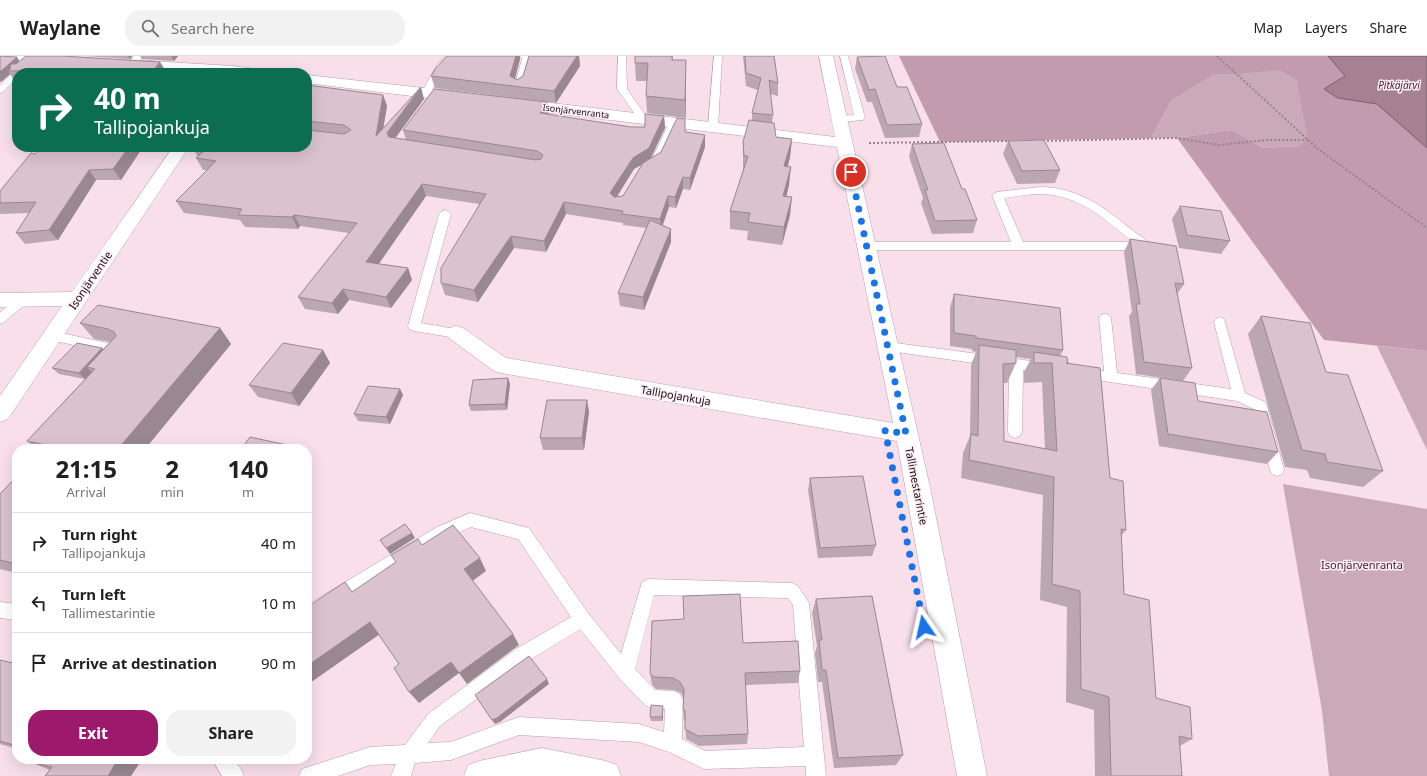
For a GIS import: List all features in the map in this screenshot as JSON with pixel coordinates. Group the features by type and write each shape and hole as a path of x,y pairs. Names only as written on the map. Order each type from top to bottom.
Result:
{"street":[{"path":"234,68 241,56"},
{"name":"Tallimestarintie","path":"826,56 906,434 972,776"},
{"path":"0,57 64,61"},
{"path":"131,61 202,68"},
{"path":"312,80 430,96 473,98"},
{"name":"Isonjärvenranta","path":"504,102 845,143"},
{"name":"Isonjärventie","path":"0,413 177,152"},
{"path":"0,300 77,299"},
{"name":"Tallipojankuja","path":"456,333 501,365 906,434"},
{"path":"479,776 542,763 606,776"}],"lane":[{"path":"430,96 442,65 451,56"},
{"path":"519,88 527,59 524,56"},
{"path":"622,56 622,89 643,119"},
{"path":"713,127 718,56"},
{"path":"840,119 860,118 844,56"},
{"path":"21,68 29,58"},
{"path":"0,90 12,78"},
{"path":"639,172 655,163 674,123"},
{"path":"867,246 1145,246 1092,206 1056,191 1030,191 997,195 1018,245"},
{"path":"445,214 414,326 456,333"},
{"path":"0,319 23,300"},
{"path":"1105,318 1111,377"},
{"path":"1220,322 1239,396"},
{"path":"52,336 121,351 110,362"},
{"path":"888,347 1016,363 1239,396 1260,406 1277,470"},
{"path":"1015,432 1016,363"},
{"path":"312,611 443,532 470,520 523,533 582,619 625,672 651,699 674,700 673,744"},
{"path":"625,672 648,587 792,591 800,603 816,776"},
{"path":"0,610 12,611"},
{"path":"401,776 409,754 434,720 522,655 582,619"},
{"path":"309,776 370,756 451,751 519,726 639,733 673,744 704,760 815,756"},
{"path":"225,764 234,776"}],"path":[{"path":"1217,56 1307,140 1427,228"},
{"path":"1040,141 1177,138 1219,145 1267,140 1307,140"},
{"path":"845,143 1017,141"}],"green space":[{"path":"1254,56 1392,56 1427,91 1427,208 1303,113 1307,140 1300,146 1263,148 1232,130 1177,138 1151,138 1171,101 1215,74 1236,74"},
{"path":"1377,346 1427,351 1427,450"},
{"name":"Isonjärvenranta","path":"1283,484 1427,509 1427,776 1329,776 1322,711"}],"shaded area":[{"path":"899,56 1328,56 1346,76 1325,89 1338,98 1377,104 1427,148 1427,351 1324,340 1177,138 1232,130 1263,148 1300,146 1307,139 1297,80 1280,70 1236,74 1215,74 1171,101 1151,138 940,142"}],"water":[{"name":"Pitkäjärvi","path":"1328,56 1427,56 1427,148 1377,104 1338,98 1324,89 1345,76"}],"building":[{"path":"0,56 17,57 0,72"},
{"path":"26,56 62,56 160,62 155,68 12,68 12,71 8,71 11,64 16,64"},
{"path":"447,56 516,56 510,76 517,80 523,76 529,56 577,56 554,91 431,76"},
{"path":"635,56 672,56 672,60 686,60 685,100 646,96 648,63 635,63"},
{"path":"745,56 774,56 778,83 769,80 773,115 752,113 761,78 746,73"},
{"path":"885,56 897,87 907,87 922,124 887,125 875,89 869,90 857,57"},
{"path":"312,86 383,95 376,136 421,87 387,133 389,137 536,160 541,159 543,155 537,151 403,130 434,89 547,102 540,113 631,127 645,127 645,114 664,116 649,148 633,158 610,193 614,197 623,196 643,163 661,152 677,118 685,119 685,132 705,135 690,178 683,177 675,197 668,196 660,219 622,214 623,211 564,202 544,241 511,236 474,290 441,283 441,268 486,194 422,184 366,262 408,268 386,297 343,289 332,303 298,297 357,223 294,215 292,217 238,215 242,209 176,201 216,161 196,158 203,152 312,152 312,131 344,134 351,130 344,125 312,122"},
{"path":"749,120 774,123 776,137 792,139 784,166 791,167 783,196 792,197 784,227 748,222 750,213 730,211 748,156 744,156 743,142"},
{"path":"1044,140 1060,170 1022,171 1008,141"},
{"path":"944,143 962,189 965,189 977,220 935,221 925,190 928,190 912,144"},
{"path":"37,152 125,152 113,169 89,170 49,230 16,233 36,202 0,203 0,191 31,153 35,154"},
{"path":"1180,206 1221,211 1230,241 1187,235"},
{"path":"650,220 671,229 643,297 618,293"},
{"path":"1130,239 1176,246 1184,284 1175,283 1192,368 1144,362 1136,304 1140,304"},
{"path":"954,294 1060,308 1063,350 976,338 976,336 954,333"},
{"path":"98,305 220,328 122,444 41,444 27,441 95,369 87,367 116,336 114,332 108,329 80,323"},
{"path":"1261,316 1310,323 1326,372 1348,375 1383,471 1327,462 1325,454 1302,450"},
{"path":"77,343 102,348 79,373 52,368"},
{"path":"283,343 323,350 291,393 249,385"},
{"path":"979,345 1016,350 1016,363 1003,364 1004,441 1057,451 1052,363 1034,363 1034,352 1067,357 1068,363 1066,363 1100,368 1110,478 1123,481 1126,530 1121,529 1124,594 1149,600 1156,698 1190,707 1192,739 1179,736 1182,776 1111,776 1109,697 1081,689 1080,591 1052,584 1054,477 969,460 971,434 978,436"},
{"path":"508,378 505,404 469,405 473,380"},
{"path":"1160,378 1195,383 1198,401 1267,412 1278,452 1168,434"},
{"path":"368,386 400,389 386,417 354,414"},
{"path":"547,400 587,400 582,438 540,438"},
{"path":"250,437 282,444 245,444"},
{"path":"863,476 876,545 820,548 810,478"},
{"path":"12,481 12,563 0,560 0,494"},
{"path":"405,524 412,533 386,548 380,540"},
{"path":"453,525 480,558 464,569 513,634 459,673 451,662 409,692 394,668 399,664 370,622 312,663 312,604 345,582 352,592 396,562 391,555 418,539 422,545"},
{"path":"740,594 743,643 798,641 800,671 745,673 748,734 698,736 685,729 685,710 683,710 684,689 680,682 673,678 654,677 650,673 652,621 684,619 683,596"},
{"path":"872,596 903,755 838,758 826,670 822,670 819,640 822,640 816,599"},
{"path":"529,656 547,679 497,718 492,720 475,695"},
{"path":"0,660 12,663 12,745 0,741"},
{"path":"651,705 663,706 662,717 650,717"},
{"path":"39,764 115,764 108,776 45,776 52,767"}],"route":[{"path":"851,172 906,434 885,430 924,627"}]}
